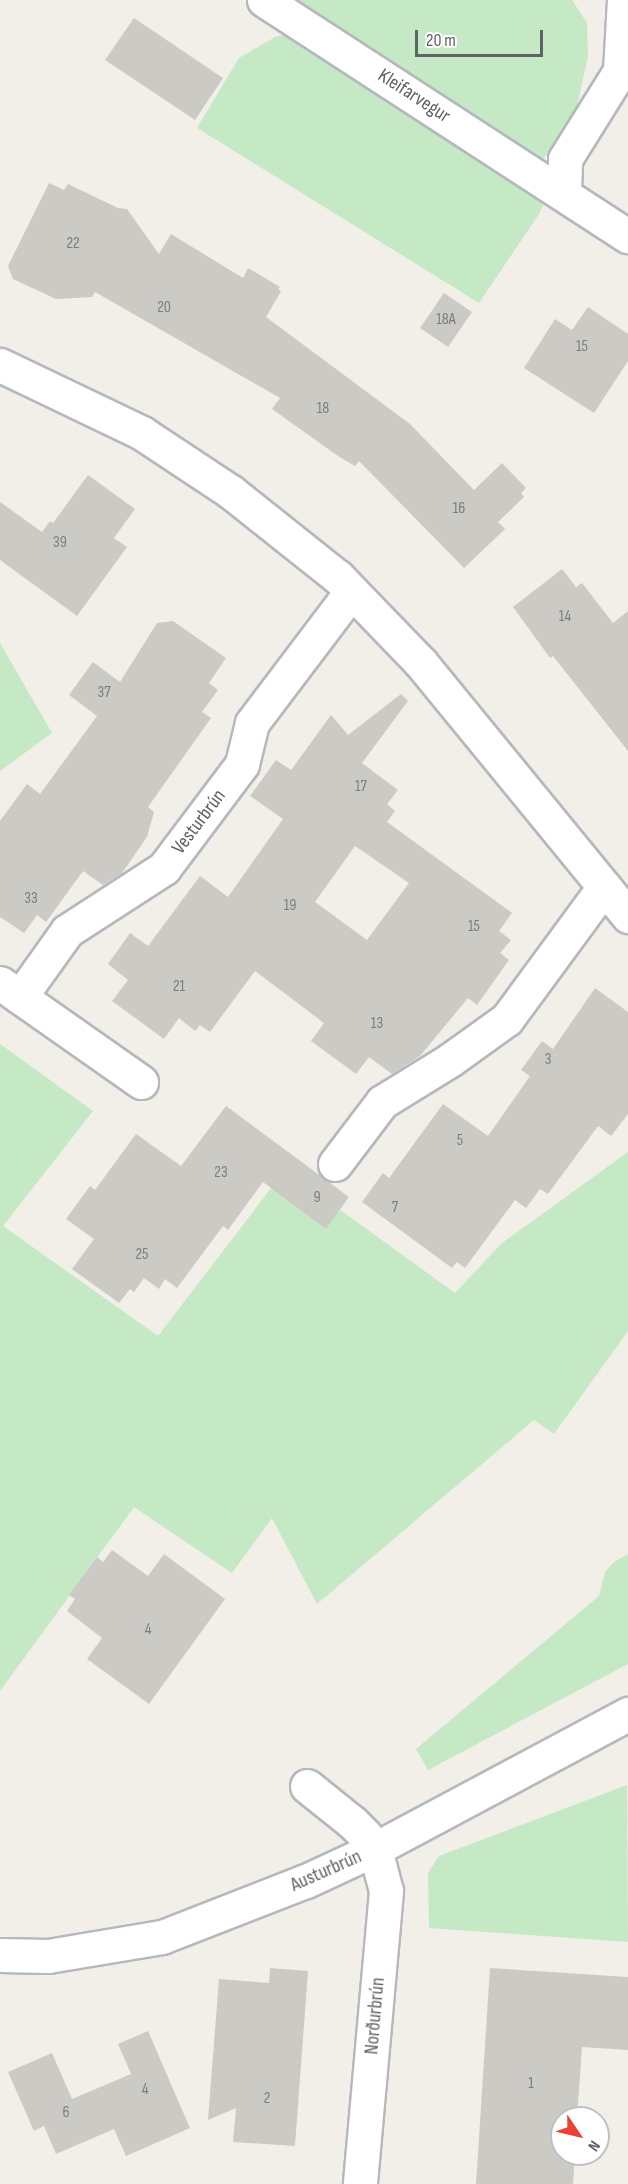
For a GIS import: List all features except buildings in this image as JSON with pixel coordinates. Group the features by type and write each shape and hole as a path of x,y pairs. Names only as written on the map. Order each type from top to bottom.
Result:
{"street":[{"name":"Kleifarvegur","path":"264,0 564,192 628,236"},
{"path":"564,192 565,159 620,71 624,0"},
{"path":"0,365 142,433 231,492 338,577 421,663 628,916"},
{"name":"Vesturbrún","path":"10,990 67,931 164,868 242,764 252,723 351,592"},
{"path":"335,1164 382,1102 450,1060 507,1019 604,887"},
{"path":"10,990 141,1082"},
{"name":"Austurbrún","path":"0,1955 48,1956 162,1937 306,1881 375,1849 628,1714"},
{"path":"307,1786 352,1822 375,1849"},
{"name":"Norðurbrún","path":"360,2184 386,1890 375,1849"}],"green space":[{"path":"288,0 572,0 587,23 588,56 577,106 541,163"},
{"path":"291,33 546,198 539,214 479,303 197,128 239,58 275,37"},
{"path":"0,643 52,733 0,771"},
{"path":"0,1044 93,1111 3,1226 158,1336 285,1170 455,1293 502,1243 628,1152 628,1331 554,1434 534,1420 317,1604 272,1518 232,1573 134,1507 0,1691"},
{"path":"628,1554 628,1664 428,1770 416,1749 599,1596 605,1572 614,1562"},
{"path":"627,1785 628,1942 429,1928 428,1873 439,1856"}]}
